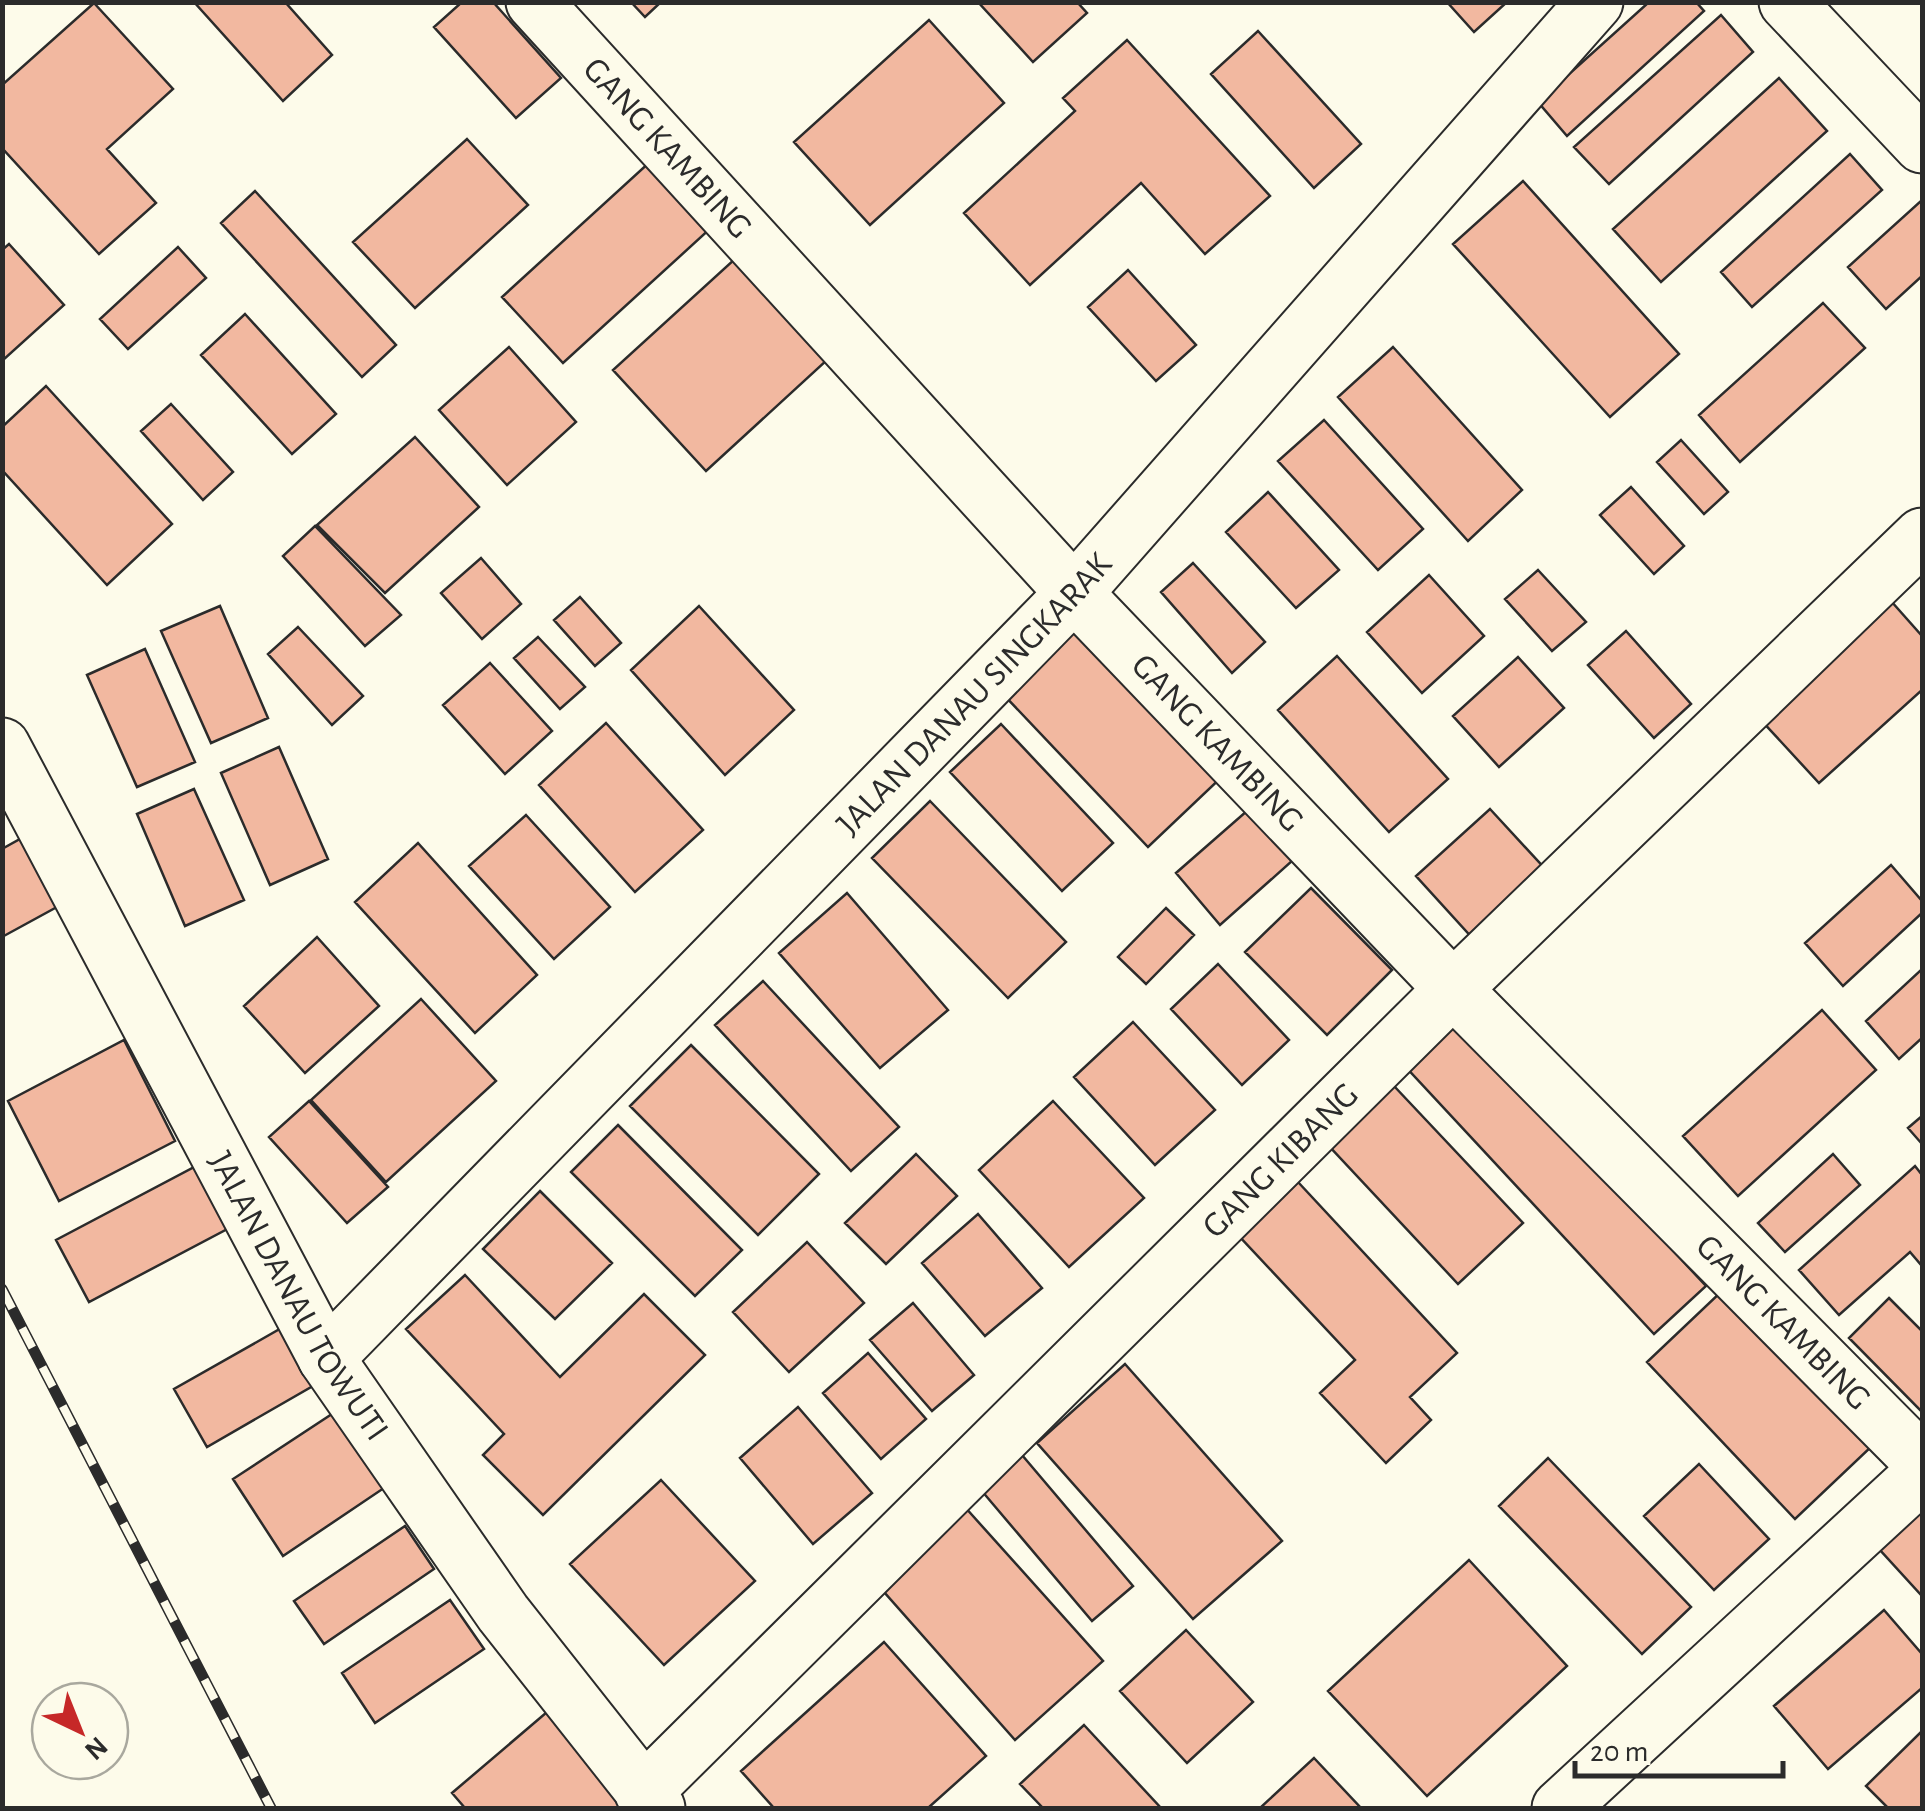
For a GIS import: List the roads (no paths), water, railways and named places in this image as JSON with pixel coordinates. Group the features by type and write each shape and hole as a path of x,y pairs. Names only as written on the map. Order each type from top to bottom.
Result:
{"street":[{"name":"GANG KAMBING","path":"534,2 1074,593 1452,989 1922,1462"},
{"name":"JALAN DANAU SINGKARAK","path":"326,1358 1074,593 1595,2"},
{"path":"1788,2 1922,146"},
{"name":"GANG KIBANG","path":"650,1801 1452,989 1922,536"},
{"name":"JALAN DANAU TOWUTI","path":"2,746 326,1358 503,1612 650,1801"},
{"path":"1560,1808 1922,1474"}],"railway":[{"path":"2,1289 271,1808"}]}
